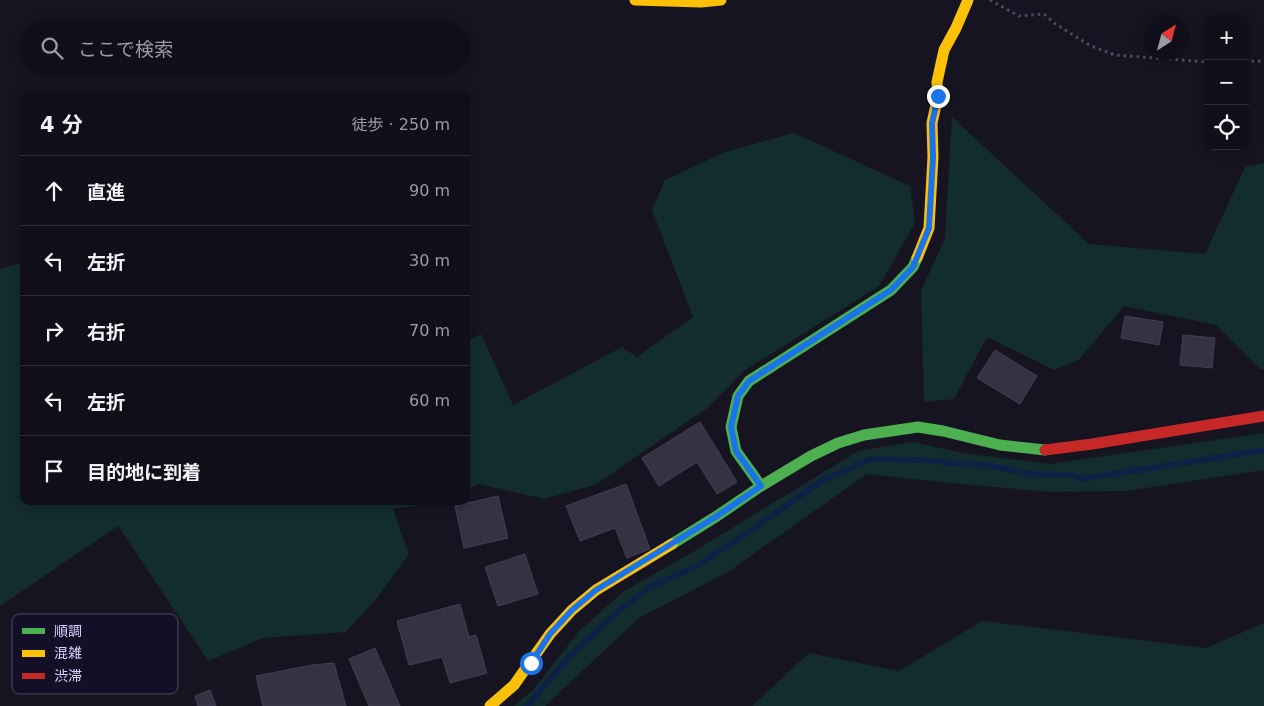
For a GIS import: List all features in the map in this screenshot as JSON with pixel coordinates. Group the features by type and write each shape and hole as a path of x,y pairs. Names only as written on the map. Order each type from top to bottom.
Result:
{"street":[{"path":"635,0 701,2 720,0"},
{"path":"761,486 736,451 731,427 738,396 749,381 891,290 913,267 929,228 933,157 932,123 938,96 937,82 944,50 968,0"},
{"path":"490,706 514,685 550,634 572,610 596,590 717,516 761,486 811,456 838,443 864,435 918,427 943,430 1000,445 1049,450 1264,416"}],"path":[{"path":"990,0 1019,16 1044,14 1054,23 1091,46 1115,55 1204,62"},
{"path":"1249,61 1261,61 1264,59"}],"green space":[{"path":"952,117 1089,244 1205,254 1245,167 1264,163 1264,369 1260,369 1216,325 1124,306 1079,360 1054,370 987,337 954,399 924,402 921,291 945,238"},
{"path":"794,133 910,186 915,223 879,286 744,371 706,409 595,485 544,499 478,484 470,488 470,339 481,334 513,405 622,347 637,357 693,317 652,210 665,180 725,152"},
{"path":"20,263 20,505 418,505 393,509 409,554 378,597 346,632 263,638 208,661 118,526 0,606 0,269"},
{"path":"1264,433 1264,470 1126,491 1051,492 867,474 728,572 639,618 545,706 514,706 533,690 579,631 624,591 688,555 858,451 912,442 968,454 1050,464"},
{"path":"982,621 1206,648 1264,623 1264,706 752,706 809,653 899,671"}],"building":[{"path":"1125,316 1163,322 1159,345 1121,338"},
{"path":"1183,335 1215,338 1212,368 1180,365"},
{"path":"995,350 1037,376 1020,404 977,378"},
{"path":"700,422 737,482 717,494 697,462 659,486 642,458"},
{"path":"626,484 650,549 627,558 615,528 580,541 566,506"},
{"path":"498,496 508,538 464,548 455,506 470,505 470,503"},
{"path":"525,554 538,594 498,606 485,567"},
{"path":"460,604 469,637 476,635 487,673 450,683 442,657 409,665 397,621"},
{"path":"375,648 400,706 369,706 349,659"},
{"path":"334,663 346,706 263,706 256,676 312,665"},
{"path":"210,690 216,706 198,706 195,696"}],"waterway":[{"path":"527,706 568,658 615,614 648,588 696,566 823,480 871,459 919,460 991,466 1031,474 1071,475 1083,479 1264,450"}],"traffic: fast":[{"path":"761,486 736,451 731,427 738,396 749,381 891,290 913,267 917,258"},
{"path":"672,544 811,456 838,443 864,435 918,427 1000,445 1045,450"}],"traffic: slow":[{"path":"635,0 701,2 721,0"},
{"path":"917,258 929,228 933,157 932,123 938,96 937,82 944,50 968,0"},
{"path":"490,706 514,685 550,634 572,610 596,590 672,544"}],"traffic: jam":[{"path":"1045,450 1264,416"}],"route":[{"path":"531,663 550,634 572,610 596,590 717,516 761,486 736,451 731,427 738,396 749,381 871,304 891,290 913,267 929,228 933,157 932,123 938,96"}]}
